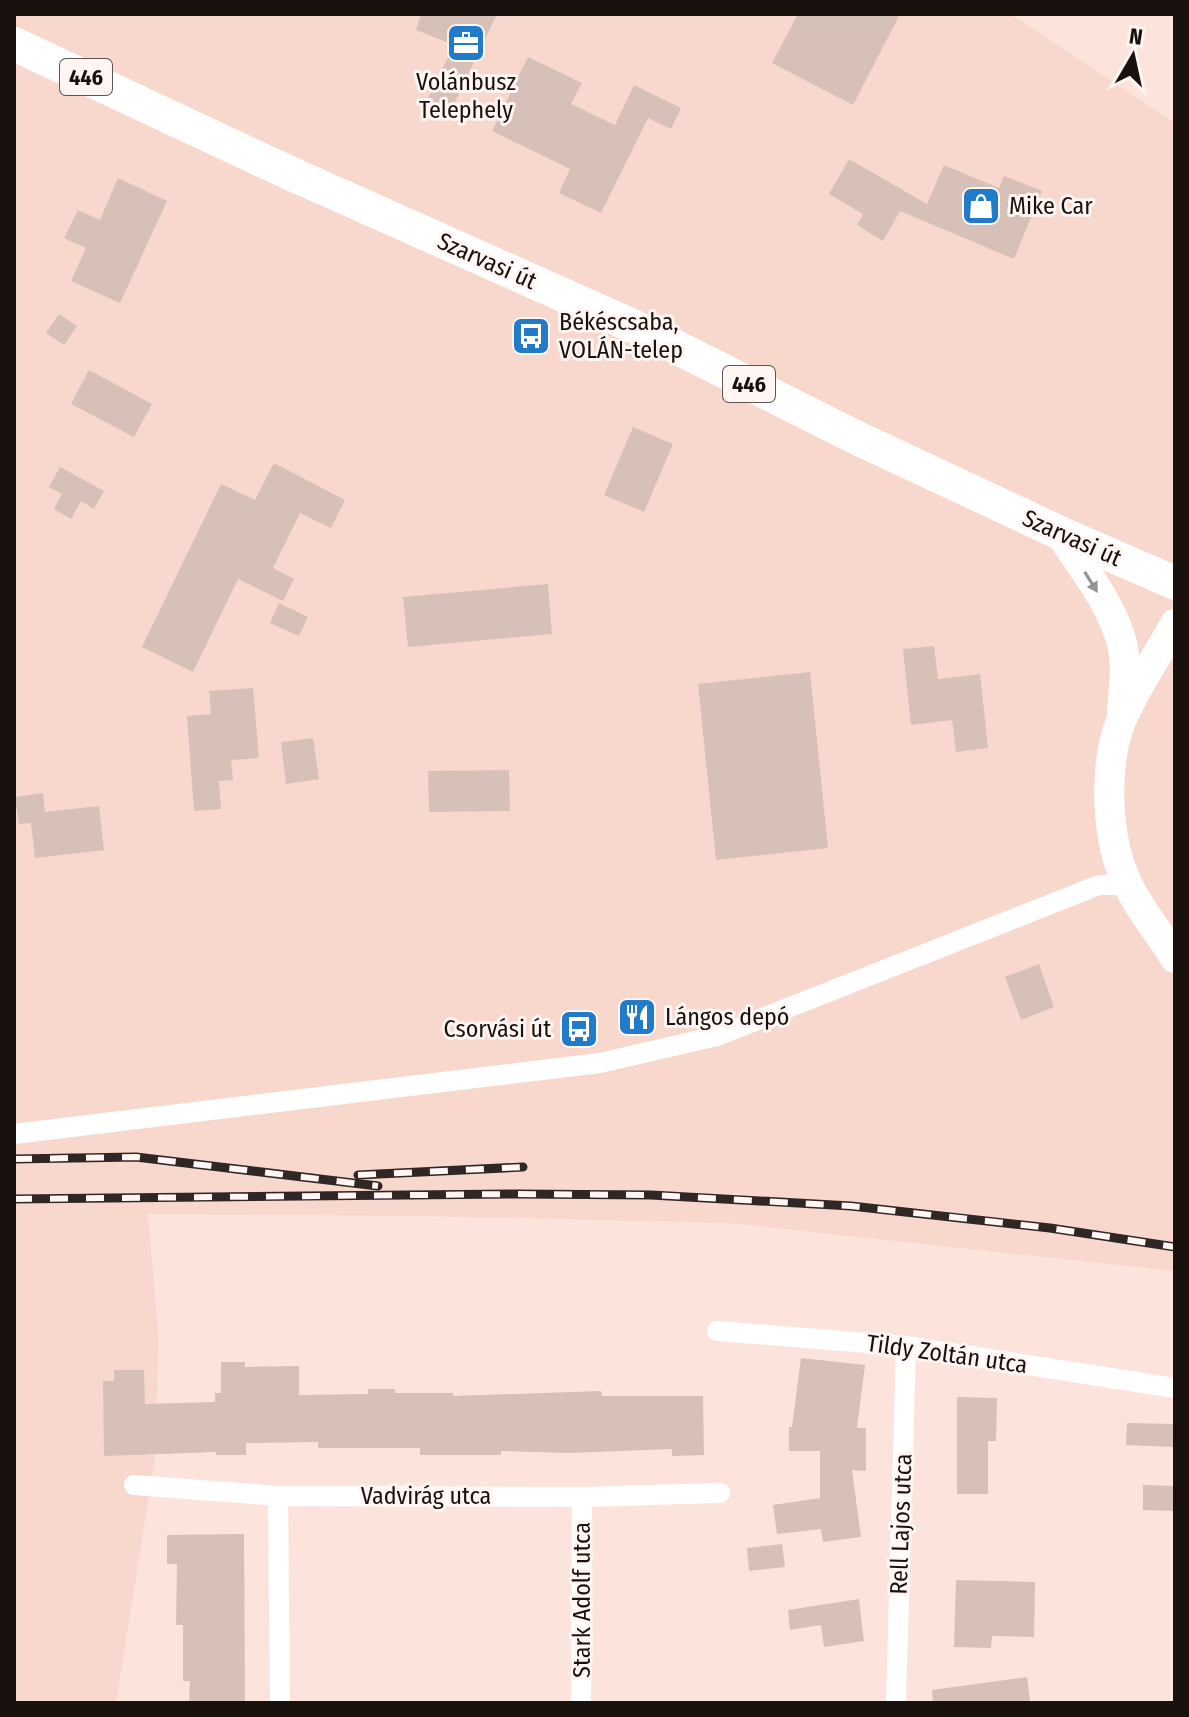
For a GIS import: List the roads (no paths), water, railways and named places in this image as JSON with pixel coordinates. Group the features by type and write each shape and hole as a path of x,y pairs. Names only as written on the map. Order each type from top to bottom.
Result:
{"main road":[{"name":"Szarvasi út","path":"14,44 283,170 644,331 853,436 1175,583"}],"street":[{"path":"1060,533 1101,598 1120,636 1125,667 1122,721 1115,746 1109,801 1114,839 1127,885 1175,958"},
{"path":"1122,721 1175,624"},
{"path":"14,1134 600,1063 663,1051 717,1036 1099,885 1127,885"},
{"name":"Tildy Zoltán utca","path":"717,1331 906,1346 1175,1388"},
{"name":"Rell Lajos utca","path":"896,1703 906,1346"},
{"name":"Vadvirág utca","path":"134,1485 278,1496 582,1497 720,1493"},
{"path":"278,1496 280,1703"},
{"name":"Stark Adolf utca","path":"581,1703 582,1497"}],"railway":[{"path":"14,1159 136,1157 378,1186"},
{"path":"358,1175 523,1167"},
{"path":"14,1199 651,1195 851,1206 1050,1228 1175,1247"}],"place":[{"name":"Volánbusz Telephely","path":"466,43"},
{"name":"Mike Car","path":"981,206"},
{"name":"Békéscsaba, VOLÁN-telep","path":"531,336"},
{"name":"Lángos depó","path":"637,1017"},
{"name":"Csorvási út","path":"579,1029"}]}
